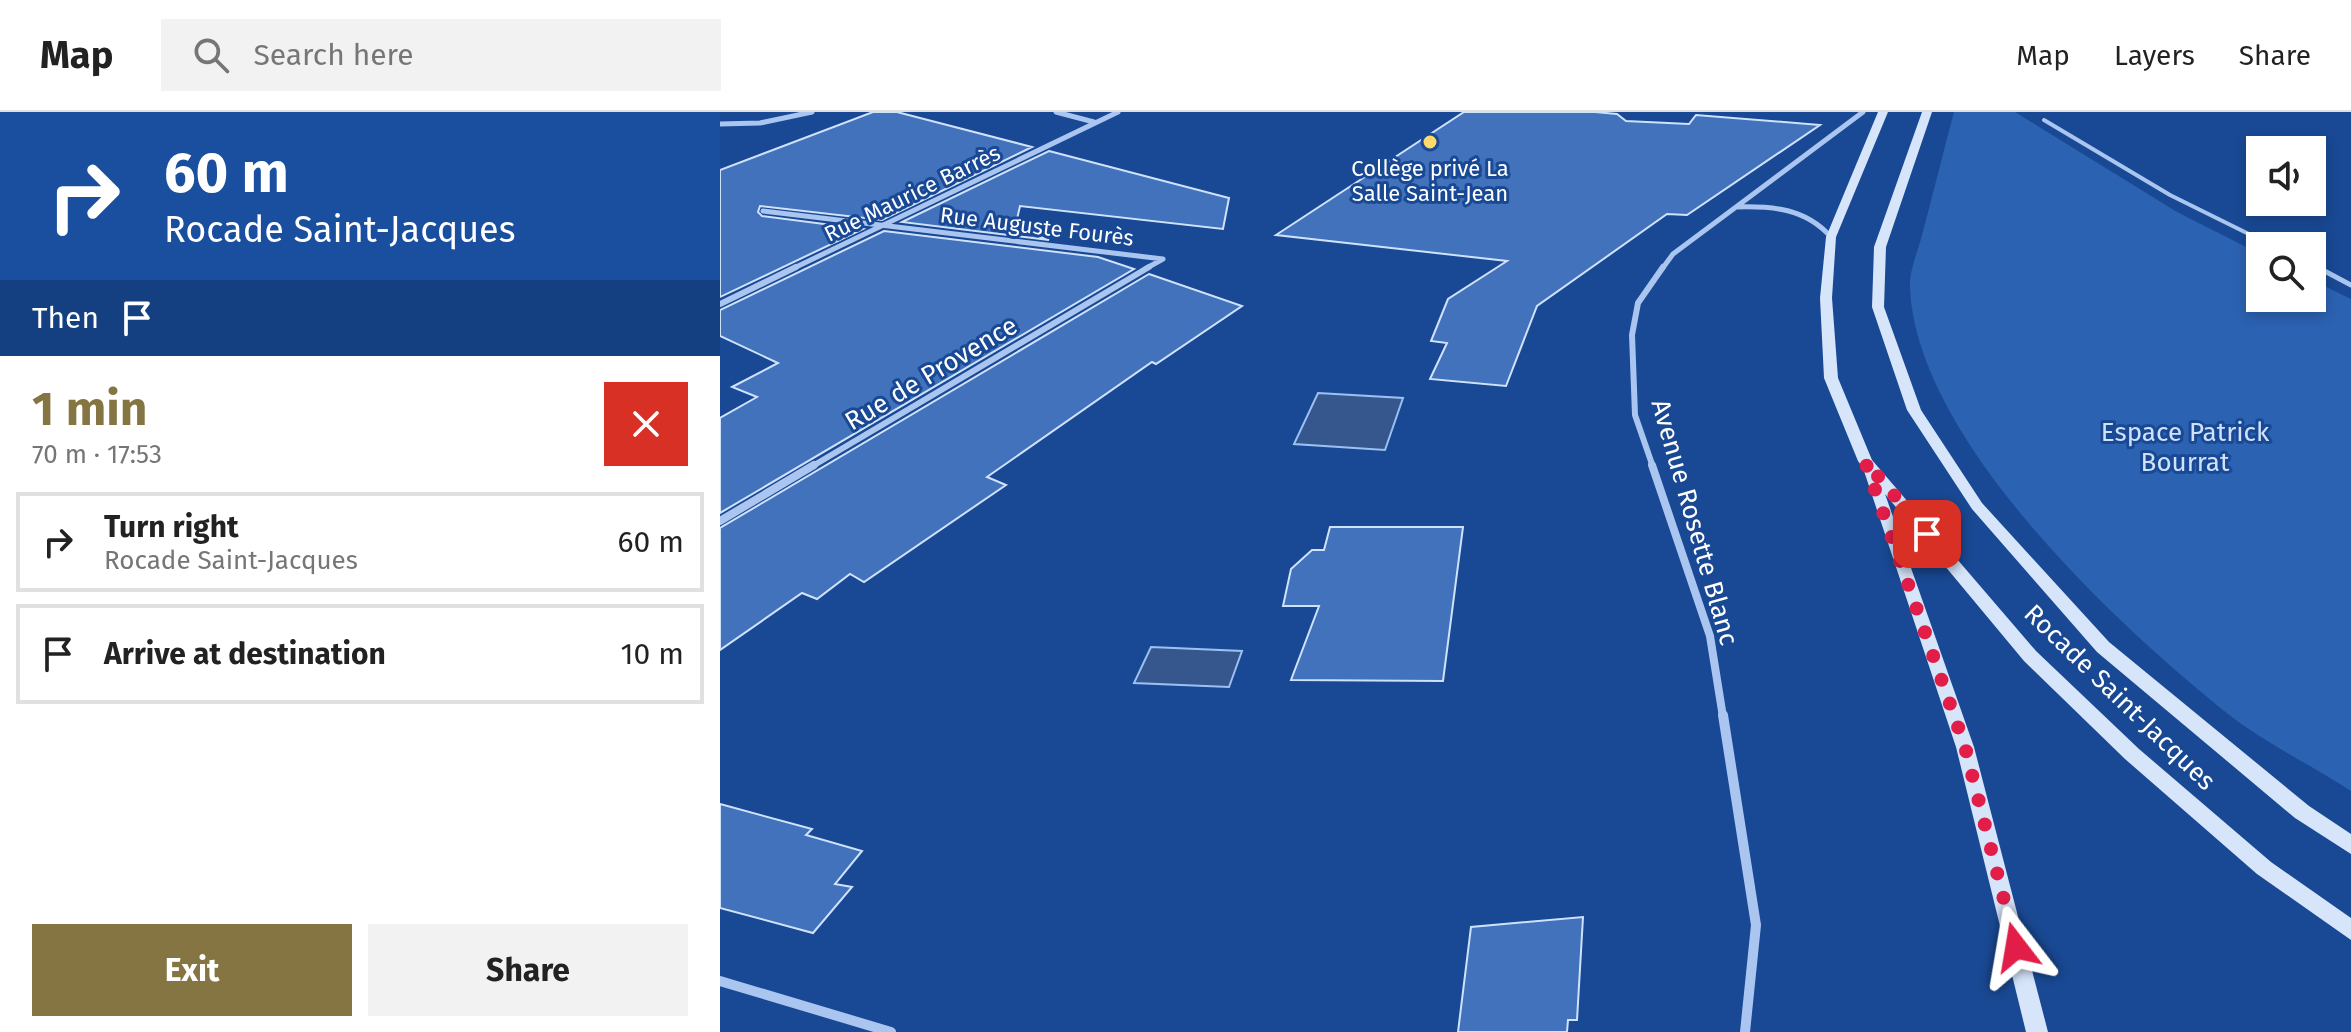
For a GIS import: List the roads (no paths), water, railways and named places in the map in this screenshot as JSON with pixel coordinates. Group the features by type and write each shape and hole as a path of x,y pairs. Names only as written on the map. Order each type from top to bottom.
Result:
{"main road":[{"name":"Rocade Saint-Jacques","path":"1883,112 1831,237 1826,298 1831,378 1865,461 2030,656 2132,754 2264,868 2351,930"},
{"name":"Rocade Saint-Jacques","path":"1927,112 1880,247 1878,307 1914,410 1977,506 2103,647 2302,812 2351,845"},
{"path":"1865,461 1965,747 2037,1032"}],"street":[{"path":"720,124 760,123 812,112"},
{"path":"1056,112 1095,122"},
{"name":"Rue Maurice Barrès","path":"720,304 1118,112"},
{"name":"Avenue Rosette Blanc","path":"1745,1032 1756,925 1710,636 1635,415 1632,335 1638,303 1673,254 1863,112"},
{"path":"1736,207 1778,206 1818,220 1831,237"},
{"name":"Rue Auguste Fourès","path":"763,211 1163,259"},
{"name":"Rue de Provence","path":"720,521 1163,259"},
{"path":"720,981 891,1031"}],"lane":[{"path":"2044,120 2170,195 2246,233"},
{"path":"2326,272 2351,285"}],"place":[{"name":"Collège privé La Salle Saint-Jean","path":"1430,142"}],"park label":[{"name":"Espace Patrick Bourrat","path":"2185,447"}]}
